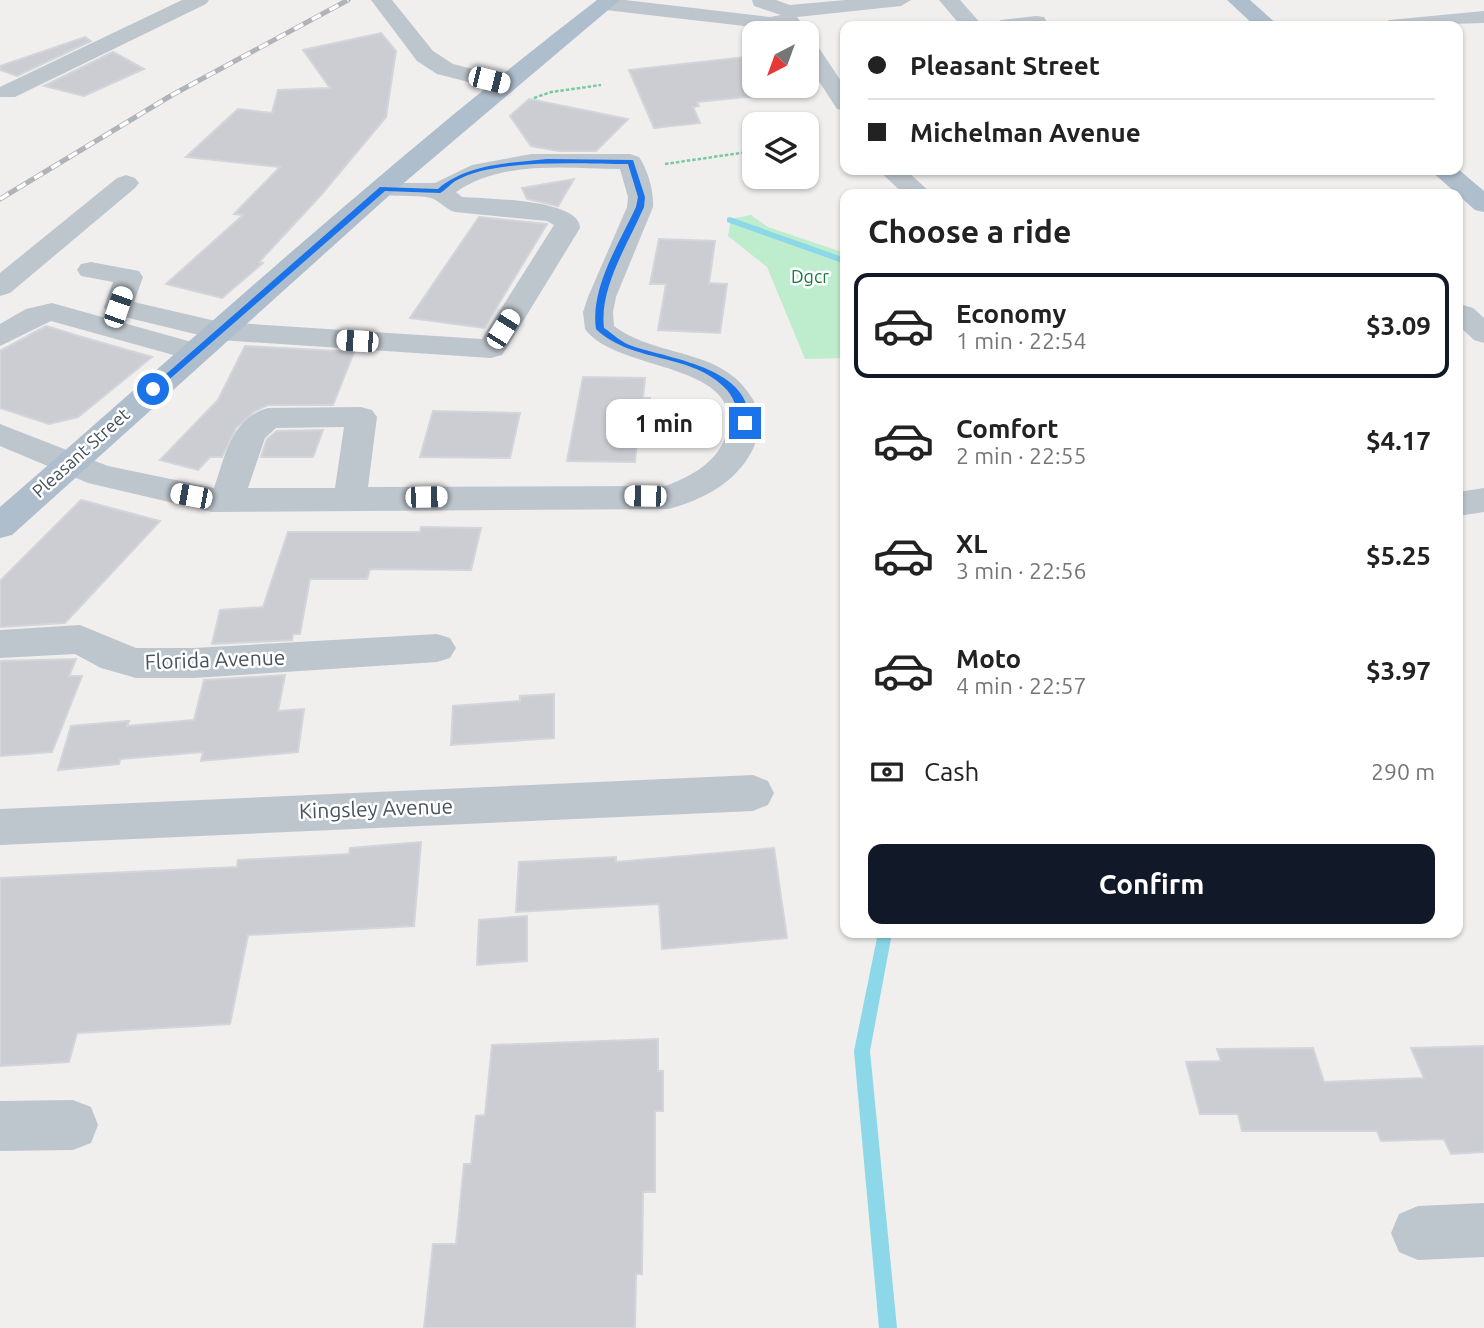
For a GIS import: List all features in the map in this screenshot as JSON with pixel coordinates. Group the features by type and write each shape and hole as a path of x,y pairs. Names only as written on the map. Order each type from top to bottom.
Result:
{"main road":[{"path":"1237,0 1262,21"},
{"name":"Pleasant Street","path":"0,526 383,188 607,2"},
{"path":"1449,175 1484,204"}],"street":[{"path":"7,92 199,0"},
{"path":"381,0 425,56 445,69 505,84"},
{"path":"710,0 736,8 757,1 789,21 802,10 901,0"},
{"path":"949,0 968,21"},
{"path":"607,2 649,5 757,21"},
{"path":"1442,21 1484,17"},
{"path":"819,64 840,95"},
{"path":"0,434 100,475 157,489 227,500 669,496 695,487 718,473 731,458 745,423 741,405 732,389 714,374 681,361 626,347 600,329 598,312 606,284 640,207 641,197 632,164 547,162 497,166 454,178 440,191"},
{"path":"897,175 913,189"},
{"path":"0,287 126,183"},
{"path":"91,270 129,277 118,307 220,331 491,349 567,228 567,221 553,214 455,204 440,191 383,188"},
{"path":"0,337 36,315 52,312 195,352"},
{"path":"1468,313 1484,334"},
{"path":"227,500 250,433 268,418 361,417 350,498"},
{"path":"1463,503 1484,500"},
{"name":"Florida Avenue","path":"0,645 80,639 114,658 136,663 194,663 437,648"},
{"name":"Kingsley Avenue","path":"0,827 753,793"},
{"path":"0,1126 74,1125"},
{"path":"1418,1233 1484,1230"}],"path":[{"path":"531,98 601,85"},
{"path":"632,164 716,159 742,154"}],"green space":[{"name":"Dgcr","path":"751,215 768,227 840,251 840,358 805,359 767,267 728,236 731,219"}],"building":[{"path":"381,33 396,51 386,117 321,195 259,262 263,263 222,298 166,284 243,215 234,214 280,167 186,157 238,109 272,113 278,90 330,88 303,50"},
{"path":"85,37 91,41 17,76 0,70 0,66"},
{"path":"113,52 144,69 84,96 44,86"},
{"path":"742,57 742,97 697,102 699,106 693,107 700,123 654,128 629,70"},
{"path":"529,99 628,119 596,151 559,151 531,146 510,116"},
{"path":"574,179 558,206 527,199 522,188"},
{"path":"479,217 547,224 484,328 410,318"},
{"path":"659,239 715,241 709,283 727,284 720,333 658,330 666,284 650,284"},
{"path":"46,326 152,357 78,417 49,424 0,408 0,351"},
{"path":"245,346 354,352 333,405 268,405 255,411 236,428 222,457 210,457 198,470 160,460 218,400"},
{"path":"583,377 645,378 643,398 650,398 646,440 637,440 635,462 567,461"},
{"path":"433,411 520,413 510,458 420,457"},
{"path":"323,430 313,457 261,457 267,439 277,431"},
{"path":"81,500 160,521 65,623 0,627 0,581"},
{"path":"421,527 481,528 471,570 370,569 367,579 310,579 300,634 293,634 292,640 212,644 220,610 263,607 288,532 420,532"},
{"path":"76,659 69,676 82,676 52,752 0,756 0,661"},
{"path":"285,675 278,711 304,709 298,752 201,761 203,752 120,759 119,764 58,770 71,726 129,721 127,726 194,720 204,680"},
{"path":"554,694 554,738 451,745 453,706 520,701 520,696"},
{"path":"421,842 414,926 248,935 230,1024 77,1033 69,1062 0,1066 0,878 237,867 238,860 349,854 350,848"},
{"path":"774,848 787,938 662,949 659,904 516,912 519,862 616,857 616,862"},
{"path":"527,916 527,961 477,965 479,920"},
{"path":"658,1039 658,1071 663,1071 663,1111 655,1111 655,1192 643,1192 642,1274 636,1274 635,1328 424,1328 433,1244 456,1244 464,1164 471,1164 476,1116 485,1115 492,1045"},
{"path":"1484,1046 1484,1152 1451,1154 1444,1139 1381,1141 1377,1131 1242,1131 1238,1114 1200,1114 1186,1062 1221,1061 1217,1049 1313,1048 1324,1082 1424,1078 1411,1048"}],"waterway":[{"path":"730,220 840,259"},
{"path":"884,938 862,1051 888,1328"}],"railway":[{"path":"0,199 172,95 348,0"}],"route":[{"path":"153,389 383,188 440,191 454,178 497,166 547,162 631,162 641,197 640,207 606,284 598,312 600,329 626,347 681,361 714,374 732,389 741,405 745,423"}]}
